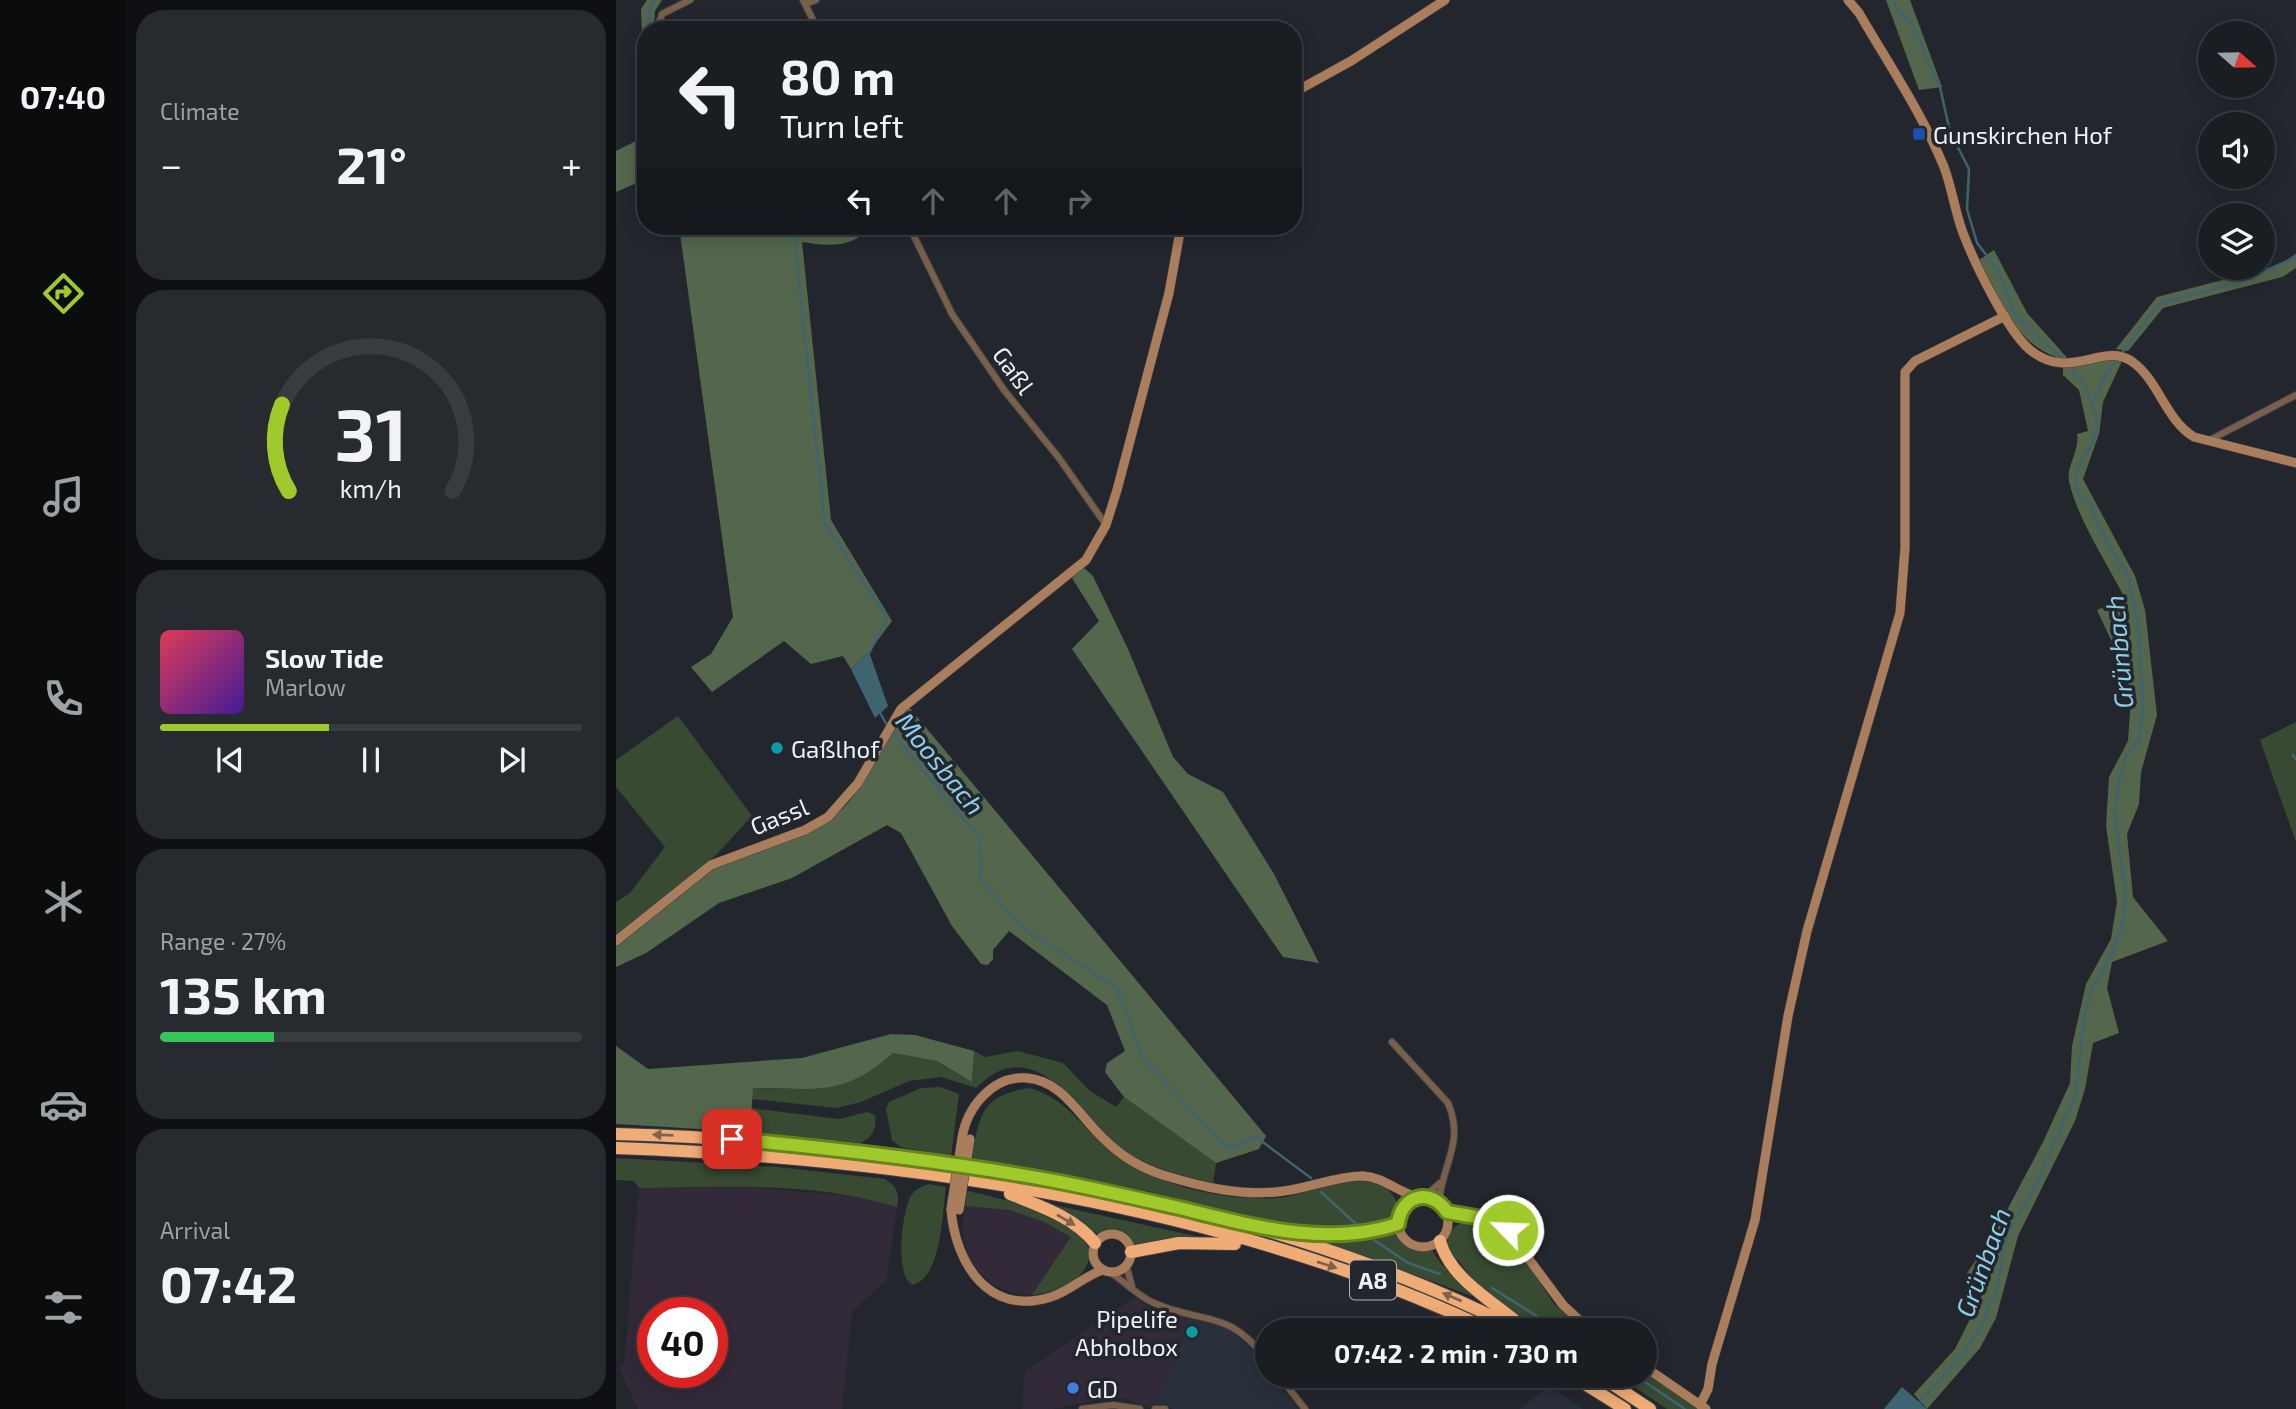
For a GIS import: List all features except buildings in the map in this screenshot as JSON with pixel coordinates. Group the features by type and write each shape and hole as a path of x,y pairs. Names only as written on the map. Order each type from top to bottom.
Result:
{"highway":[{"name":"A8","path":"616,1134 826,1147 972,1167 1105,1192 1256,1228 1414,1280 1495,1318"},
{"name":"A8","path":"616,1148 792,1159 987,1185 1135,1213 1261,1245 1409,1293 1464,1318"},
{"path":"987,1185 1061,1216 1082,1229 1095,1243"},
{"path":"1256,1228 1334,1234 1381,1230 1398,1224"},
{"path":"1440,1241 1446,1256 1473,1287 1512,1318"},
{"path":"1131,1252 1179,1242 1261,1245"},
{"path":"1591,1388 1625,1409"},
{"path":"1618,1388 1650,1409"}],"street":[{"path":"660,21 662,15 690,0"},
{"path":"814,21 805,2 816,0"},
{"path":"1302,88 1351,61 1444,0"},
{"path":"1848,0 1859,13 1932,142 1946,174 1964,234 2005,316 2029,349 2057,363 2072,365 2120,356 2147,376 2180,426 2207,442 2296,463"},
{"name":"Gaßl","path":"913,235 952,314 1004,390 1059,458 1106,525"},
{"path":"1106,525 1169,293 1179,235"},
{"path":"1657,1375 1703,1407 1712,1364 1755,1220 1788,1016 1807,931 1900,613 1905,548 1904,376 1915,361 2005,316"},
{"path":"2207,442 2296,395"},
{"name":"Gassl","path":"616,941 711,864 804,830 828,817 858,783 888,727 901,709 1086,560 1106,525"},
{"path":"1392,1042 1448,1103 1452,1113 1455,1145 1441,1181 1439,1202"},
{"path":"1126,1265 1079,1281 1059,1294 1040,1300 1019,1300 1000,1294 979,1281 968,1269 959,1254 954,1226 955,1209 970,1119 978,1100 993,1087 1012,1079 1035,1080 1062,1094 1114,1149 1136,1164 1161,1174 1220,1190 1252,1194 1286,1191 1363,1177 1374,1178 1439,1202 1447,1212 1448,1227"},
{"path":"1403,1206 1421,1197 1441,1181"},
{"path":"1396,1188 1403,1206 1398,1224 1403,1237 1415,1246 1429,1246 1440,1241 1448,1227 1465,1217"},
{"path":"1447,1212 1488,1219 1508,1230 1563,1305 1577,1318"},
{"path":"1079,1281 1095,1262 1095,1243 1105,1234 1118,1234 1128,1242 1131,1252 1126,1265 1132,1288"},
{"path":"1095,1262 1142,1297 1166,1308 1229,1323 1255,1346"},
{"path":"1288,1388 1305,1409"},
{"path":"1082,1409 1140,1409"},
{"path":"1155,1409 1165,1409"}],"shaded area":[{"path":"746,1187 863,1197 897,1207 886,1281 852,1311 842,1409 638,1409 619,1368 624,1364 639,1188"},
{"path":"965,1206 1009,1210 1044,1222 1072,1237 1032,1295 1012,1293 992,1284 977,1270 969,1258 962,1231"},
{"path":"1135,1297 1147,1306 1188,1318 1176,1361 1156,1404 1149,1407 1122,1398 1052,1409 1022,1409 1025,1371"},
{"path":"1188,1318 1231,1329 1255,1354 1255,1388 1281,1388 1298,1409 1173,1409 1167,1404 1156,1404 1176,1361"},
{"path":"1547,1388 1553,1388 1583,1409 1519,1409"}],"green space":[{"path":"647,0 662,0 655,11 654,21 641,21 641,9"},
{"path":"1886,0 1910,0 1942,87 1919,90"},
{"path":"637,140 637,183 616,192 616,151"},
{"path":"680,235 861,235 839,244 802,242 831,520 892,621 869,652 851,669 843,656 811,664 784,641 712,692 691,667 711,654 733,617"},
{"path":"1994,250 2027,313 2070,361 2051,355 2036,346 2013,322 1979,260"},
{"path":"2296,254 2296,268 2275,279 2277,266"},
{"path":"2223,280 2270,280 2163,308 2128,351 2116,349 2157,297"},
{"path":"2103,359 2122,361 2103,402 2099,434 2083,479 2135,576 2145,610 2157,715 2141,772 2139,804 2127,834 2133,897 2168,941 2112,962 2107,988 2119,1033 2093,1043 2085,1089 2075,1121 2018,1236 1996,1318 1980,1348 1927,1409 1914,1394 1955,1349 1984,1291 1973,1288 1967,1273 1996,1231 2043,1142 2070,1083 2072,1046 2086,984 2111,939 2117,902 2106,826 2109,777 2128,741 2130,712 2128,676 2097,610 2125,599 2073,496 2069,470 2077,446 2077,434 2088,431 2079,390 2063,375 2063,367"},
{"path":"1083,567 1093,576 1128,649 1173,757 1188,774 1223,792 1274,874 1319,963 1283,957 1072,649 1099,621 1072,578"},
{"path":"908,706 1266,1136 1259,1149 1216,1163 1124,1097 1105,1072 1107,1063 1125,1051 1107,1005 1009,931 993,950 993,959 988,965 981,964 952,926 901,833 887,825 792,878 719,903 646,953 616,967 616,946 689,882 732,859 798,836 829,820 842,809 861,785"},
{"path":"678,716 752,816 716,855 616,937 616,902 630,893 665,847 616,787 616,760"},
{"path":"2296,722 2296,842 2260,740"},
{"path":"891,1034 915,1035 974,1051 972,1082 937,1061 893,1053 859,1077 843,1084 811,1089 753,1088 750,1132 616,1124 616,1046 648,1069 802,1058"},
{"path":"974,1051 985,1057 1018,1051 1063,1063 1090,1091 1116,1107 1124,1097 1216,1163 1213,1183 1166,1170 1133,1156 1107,1135 1057,1084 1038,1072 1019,1067 998,1072 976,1088 941,1077 909,1081 861,1102 836,1108 752,1099 752,1088 810,1089 843,1083 876,1067 893,1053 937,1061 972,1082"},
{"path":"940,1087 959,1094 951,1156 901,1147 892,1140 886,1109 889,1102 921,1088"},
{"path":"1030,1088 1053,1098 1120,1157 1153,1176 1190,1189 1247,1198 1279,1198 1346,1182 1363,1181 1378,1184 1390,1192 1398,1206 1388,1224 1360,1229 1300,1227 1239,1215 1129,1187 972,1159 977,1130 985,1110 1001,1096"},
{"path":"751,1108 839,1119 867,1112 875,1115 875,1128 869,1138 861,1143 750,1132"},
{"path":"616,1158 778,1167 885,1179 897,1191 898,1202 897,1207 834,1193 769,1187 639,1188 634,1181 616,1180"},
{"path":"929,1184 946,1187 939,1242 930,1270 923,1279 913,1285 903,1270 905,1215 911,1196 916,1190"},
{"path":"967,1191 1025,1206 1069,1226 1083,1239 1089,1253 1084,1270 1061,1288 1032,1295 1071,1237 1044,1222 1009,1210 965,1206"},
{"path":"1054,1205 1195,1236 1194,1239 1134,1246 1122,1232 1104,1230 1099,1234 1053,1207"},
{"path":"1472,1221 1491,1225 1509,1235 1554,1304 1570,1318 1524,1318 1479,1289 1459,1261 1448,1254 1444,1244 1454,1227"},
{"path":"1395,1230 1409,1248 1431,1249 1442,1265 1474,1292 1472,1296 1315,1238"},
{"path":"1657,1381 1699,1409 1667,1409 1636,1388 1657,1388"}],"water":[{"path":"869,652 888,706 875,718 851,669"},
{"path":"1902,1387 1927,1409 1884,1409"}],"waterway":[{"name":"Moosbach","path":"650,21 649,10 655,0"},
{"name":"Grünbach","path":"1894,0 1897,9 1912,24 1940,87 1950,132 1969,169 1967,209 1977,243 1998,270 2015,315 2065,361"},
{"name":"Moosbach","path":"794,235 825,524 887,618 869,653"},
{"path":"2122,353 2158,304 2242,281 2296,257"},
{"path":"2092,404 2105,376 2118,358"},
{"name":"Grünbach","path":"1920,1402 1965,1350 1983,1323 1997,1288 2007,1234 2035,1186 2076,1094 2084,1015 2093,987 2113,953 2124,919 2125,886 2115,819 2117,792 2125,758 2139,741 2143,702 2138,624 2128,576 2101,531 2090,502 2079,497 2076,487 2077,471 2092,444 2097,427 2090,398 2069,365"},
{"name":"Moosbach","path":"879,711 888,727"},
{"name":"Moosbach","path":"892,732 980,839 981,879 1020,926 1117,988 1142,1057 1227,1148 1256,1137 1311,1178"},
{"path":"2293,755 2296,759"},
{"name":"Moosbach","path":"1321,1192 1356,1224"},
{"name":"Moosbach","path":"1374,1240 1408,1263 1440,1274"},
{"name":"Moosbach","path":"1492,1288 1540,1318"},
{"name":"Moosbach","path":"1654,1388 1685,1409"}],"place":[{"name":"Gunskirchen Hof","path":"1919,134"},
{"name":"Gaßlhof","path":"777,748"},
{"name":"Pipelife Abholbox","path":"1192,1332"},
{"name":"GD","path":"1073,1388"}],"route":[{"path":"732,1139 826,1147 972,1167 1105,1192 1256,1228 1334,1234 1381,1230 1398,1224 1403,1206 1409,1201 1425,1196 1435,1199 1447,1212 1488,1219 1508,1230"}]}
